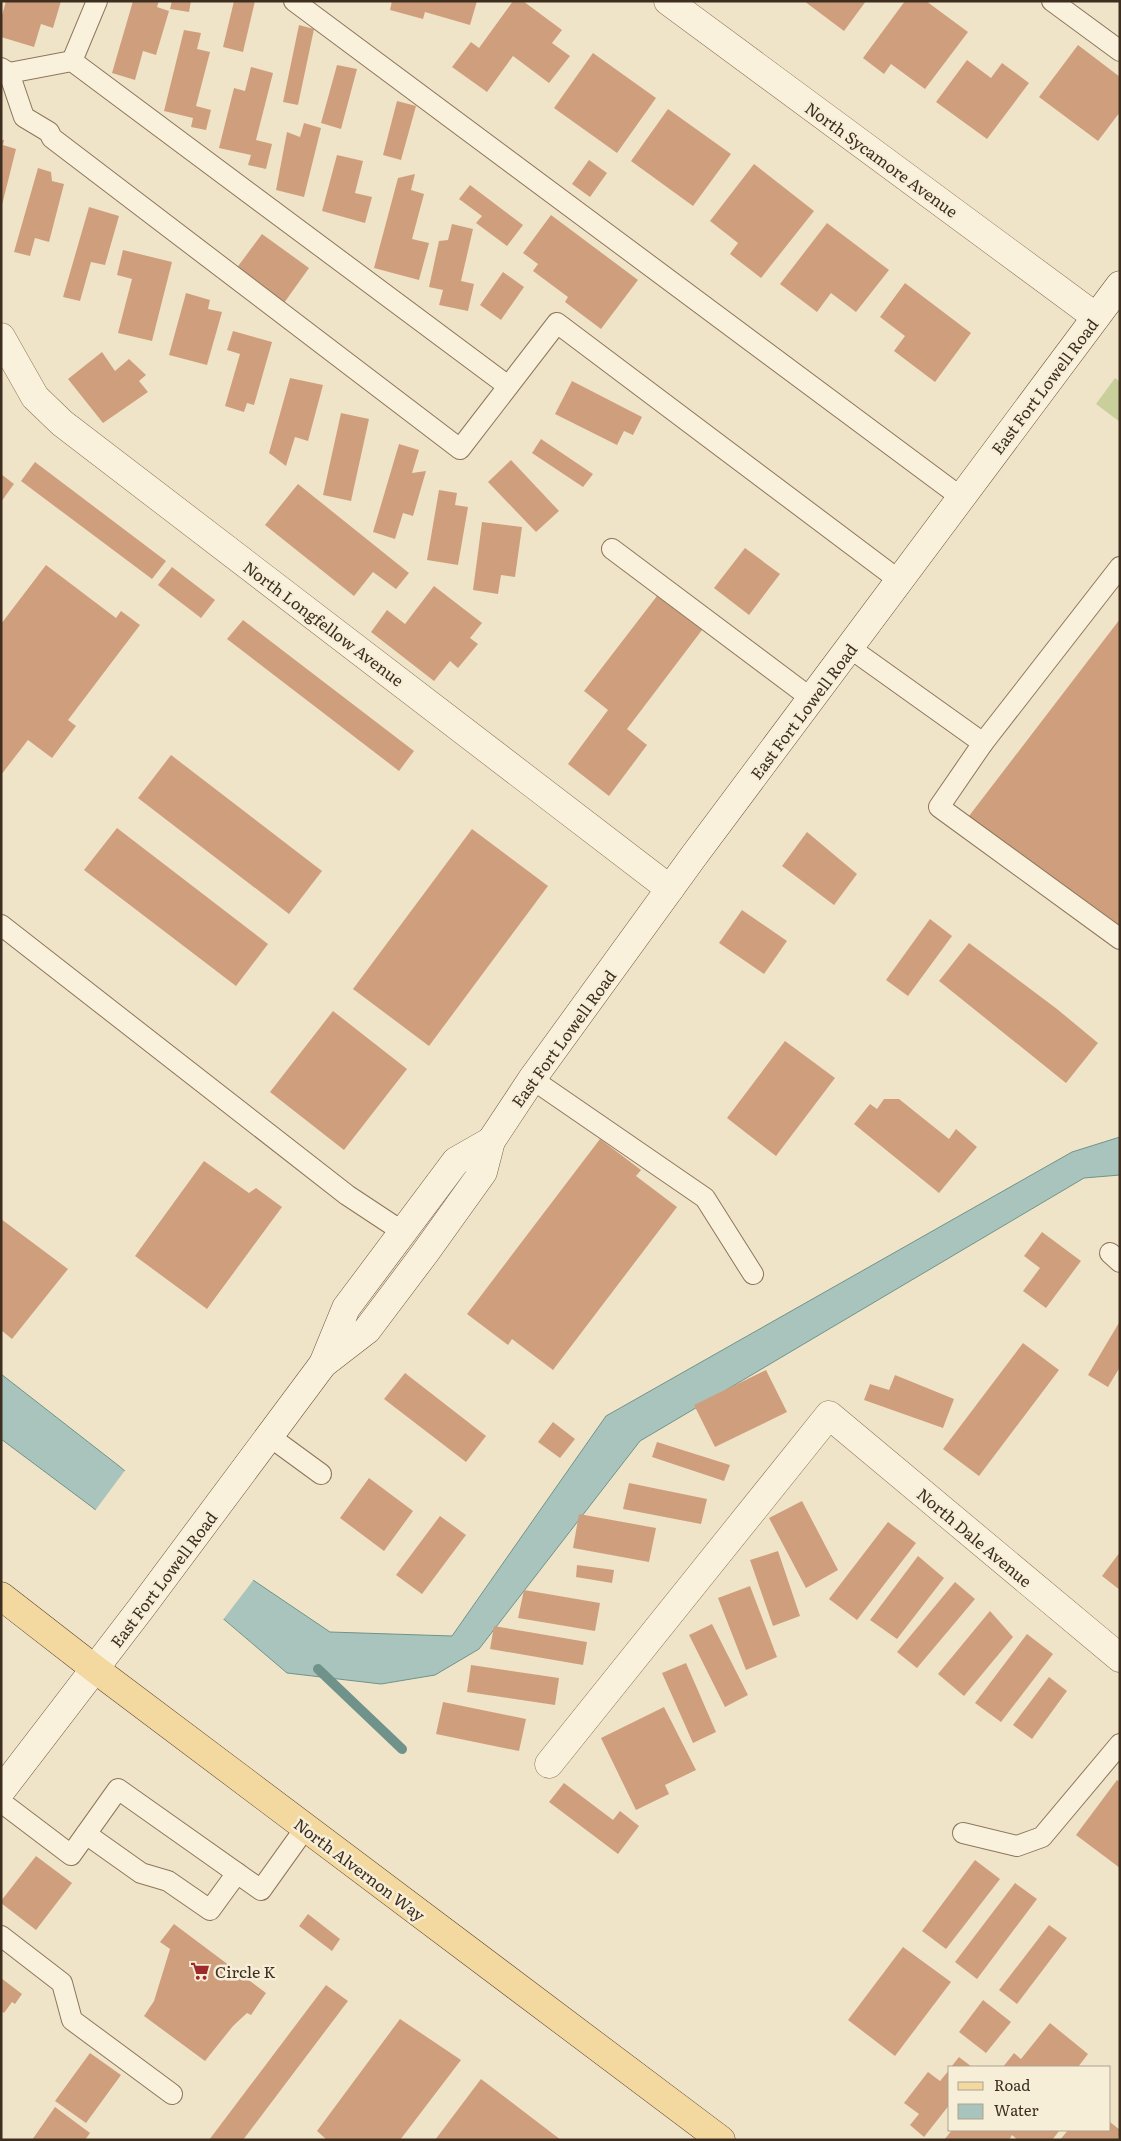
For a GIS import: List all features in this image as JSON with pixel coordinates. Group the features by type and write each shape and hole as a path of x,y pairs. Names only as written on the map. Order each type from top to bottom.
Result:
{"main road":[{"name":"North Alvernon Way","path":"1,1596 95,1669 721,2140"}],"street":[{"name":"North Sycamore Avenue","path":"668,1 1096,317"},
{"name":"East Fort Lowell Road","path":"323,1364 367,1330 483,1172 491,1141 532,1079 670,889 1120,285"},
{"name":"North Longfellow Avenue","path":"1,337 35,397 62,423 670,889"},
{"name":"East Fort Lowell Road","path":"1,1792 204,1525 323,1364 346,1308 456,1161 491,1141"},
{"name":"North Dale Avenue","path":"550,1764 829,1415 1120,1658"}],"lane":[{"path":"72,61 97,1"},
{"path":"294,1 962,498"},
{"path":"1052,1 1120,51"},
{"path":"508,386 72,61 5,71 24,117 50,132 52,138 460,449 557,323 900,581"},
{"path":"612,549 812,699"},
{"path":"1120,567 983,743 939,807 1120,939"},
{"path":"850,648 983,743"},
{"path":"1,925 347,1195 403,1232"},
{"path":"532,1079 704,1198 753,1274"},
{"path":"269,1436 321,1474"},
{"path":"962,1834 1017,1846 1042,1837 1120,1744"},
{"path":"1,1802 71,1854 118,1789 261,1890 306,1827"},
{"path":"86,1834 142,1874 168,1882 210,1910 237,1873"},
{"path":"1,1936 62,1984 72,2020 172,2094"}],"green space":[{"path":"1115,378 1120,382 1120,422 1096,404"}],"water":[{"path":"1120,1137 1120,1175 1084,1178 640,1441 479,1649 435,1675 381,1684 287,1673 92,1507 1,1439 1,1374 119,1466 253,1580 330,1632 452,1636 606,1416 1072,1152"}],"pier":[{"path":"126,1469 255,1578 222,1621 94,1512"}],"building":[{"path":"6,1 61,1 53,28 41,24 34,47 1,37 1,19"},
{"path":"133,1 159,1 157,7 169,11 156,55 143,51 135,80 112,73"},
{"path":"172,1 191,1 189,12 170,9"},
{"path":"234,1 255,1 243,52 223,47"},
{"path":"392,1 477,1 470,25 425,12 423,19 390,10"},
{"path":"513,1 523,1 562,30 552,43 570,56 549,83 513,56 487,92 452,67 471,42 479,48"},
{"path":"804,1 866,1 844,31"},
{"path":"905,1 926,1 968,32 925,89 891,64 884,74 863,58"},
{"path":"299,25 314,29 298,105 283,102"},
{"path":"184,30 201,33 197,49 210,52 196,106 211,110 206,130 191,127 193,118 164,111"},
{"path":"1078,45 1120,77 1120,112 1098,141 1039,97"},
{"path":"593,53 656,98 617,153 554,108"},
{"path":"967,60 991,78 1002,63 1029,83 987,139 936,102"},
{"path":"337,65 357,69 341,129 321,123"},
{"path":"251,67 273,73 256,140 272,144 266,169 248,165 251,155 219,148 234,88 245,91"},
{"path":"397,101 416,106 401,160 383,155"},
{"path":"668,109 731,154 693,206 631,161"},
{"path":"304,123 321,128 304,197 276,190 287,132 300,137"},
{"path":"1,140 4,140 3,145 16,149 2,205"},
{"path":"337,155 363,161 355,193 372,197 365,223 322,211"},
{"path":"589,160 607,173 590,197 572,184"},
{"path":"754,164 814,211 761,278 730,254 738,243 710,221"},
{"path":"38,168 51,172 52,181 64,184 49,242 35,238 30,256 14,252"},
{"path":"415,174 411,190 424,194 412,239 429,243 419,280 374,268 398,178"},
{"path":"470,185 523,225 507,246 476,223 482,216 459,199"},
{"path":"89,207 119,216 105,265 91,262 80,301 63,297"},
{"path":"551,215 638,280 601,329 565,302 568,297 533,271 538,264 523,253"},
{"path":"827,223 889,270 856,312 831,293 817,312 780,284"},
{"path":"452,224 473,229 461,281 474,284 468,311 439,305 443,290 429,287 439,241 448,240"},
{"path":"262,234 309,268 284,303 236,269"},
{"path":"123,250 172,262 152,341 118,333 132,279 117,275"},
{"path":"503,272 524,287 501,320 480,305"},
{"path":"905,283 971,333 935,382 894,351 905,336 880,317"},
{"path":"186,293 210,300 208,309 222,312 207,365 169,355"},
{"path":"233,331 272,342 254,405 247,403 244,412 225,406 240,354 227,350"},
{"path":"102,352 115,371 129,359 146,375 139,381 148,392 103,423 68,379"},
{"path":"290,378 323,385 308,441 295,437 286,466 269,453"},
{"path":"572,381 642,417 633,435 624,431 617,445 555,414"},
{"path":"341,413 369,419 351,501 323,495"},
{"path":"541,439 593,474 583,487 532,453"},
{"path":"399,444 419,450 412,473 426,471 413,516 403,513 395,539 373,532"},
{"path":"511,460 559,511 536,532 488,482"},
{"path":"35,462 166,561 152,579 21,481"},
{"path":"1,474 14,484 1,502"},
{"path":"298,484 409,573 396,589 373,572 354,596 265,525"},
{"path":"439,490 457,493 455,505 468,507 458,565 427,560"},
{"path":"482,522 522,527 515,577 501,575 498,594 473,590"},
{"path":"745,548 780,574 749,615 714,588"},
{"path":"46,565 116,618 121,611 140,625 68,720 76,726 52,758 28,740 1,775 1,624"},
{"path":"172,567 215,600 201,618 158,585"},
{"path":"434,586 482,623 470,638 478,644 458,668 450,661 434,681 371,632 387,610 405,624"},
{"path":"657,596 702,630 627,729 647,745 609,796 568,764 608,710 584,691"},
{"path":"1120,619 1120,931 969,816"},
{"path":"243,620 414,751 399,771 227,639"},
{"path":"171,755 322,871 289,914 138,798"},
{"path":"117,828 268,944 236,986 84,870"},
{"path":"472,829 548,886 429,1046 353,989"},
{"path":"807,832 857,874 834,905 782,866"},
{"path":"742,910 787,941 764,974 719,943"},
{"path":"930,919 952,936 908,996 886,980"},
{"path":"969,943 1057,1009 1098,1043 1066,1083 939,981"},
{"path":"333,1011 407,1069 344,1150 270,1092"},
{"path":"785,1041 835,1078 776,1156 727,1118"},
{"path":"884,1099 899,1099 949,1139 956,1129 977,1147 939,1193 854,1124 870,1104 877,1109"},
{"path":"600,1139 641,1170 636,1176 677,1207 553,1370 512,1339 508,1345 467,1314"},
{"path":"204,1161 249,1193 256,1188 282,1207 207,1309 135,1256"},
{"path":"1,1219 68,1269 12,1339 1,1330"},
{"path":"1042,1232 1081,1261 1046,1308 1023,1291 1040,1268 1024,1256"},
{"path":"1120,1321 1120,1367 1108,1387 1088,1375"},
{"path":"1023,1343 1059,1370 979,1476 943,1449"},
{"path":"766,1370 787,1412 715,1447 694,1405"},
{"path":"405,1373 486,1436 466,1462 384,1399"},
{"path":"895,1375 954,1399 943,1428 864,1400 870,1384 889,1390"},
{"path":"553,1422 575,1439 560,1458 538,1442"},
{"path":"657,1442 730,1465 724,1481 652,1457"},
{"path":"369,1478 413,1511 384,1551 340,1518"},
{"path":"629,1483 707,1499 701,1524 623,1509"},
{"path":"802,1501 838,1570 806,1588 769,1518"},
{"path":"579,1514 656,1528 649,1562 573,1548"},
{"path":"440,1516 466,1535 422,1594 396,1575"},
{"path":"888,1522 916,1543 857,1620 829,1599"},
{"path":"778,1551 800,1616 773,1626 750,1560"},
{"path":"1120,1552 1120,1590 1102,1576"},
{"path":"918,1556 944,1578 897,1639 870,1620"},
{"path":"577,1565 614,1570 612,1583 576,1577"},
{"path":"955,1582 975,1599 917,1668 897,1652"},
{"path":"750,1586 777,1657 746,1670 718,1598"},
{"path":"524,1590 600,1603 595,1631 518,1618"},
{"path":"990,1611 1013,1637 964,1696 938,1674"},
{"path":"712,1624 748,1695 725,1707 689,1635"},
{"path":"494,1626 587,1642 583,1665 490,1649"},
{"path":"1027,1634 1053,1654 1001,1722 975,1703"},
{"path":"686,1663 716,1732 693,1743 662,1673"},
{"path":"471,1665 559,1678 555,1705 467,1692"},
{"path":"1049,1677 1067,1691 1032,1739 1013,1725"},
{"path":"443,1702 526,1719 519,1751 436,1734"},
{"path":"664,1707 696,1770 665,1785 669,1794 636,1810 601,1738"},
{"path":"1117,1780 1120,1782 1120,1868 1076,1835"},
{"path":"564,1783 613,1820 620,1811 639,1826 618,1854 549,1802"},
{"path":"36,1856 72,1883 36,1930 1,1903 1,1901"},
{"path":"975,1860 1000,1879 946,1949 922,1931"},
{"path":"1015,1883 1037,1899 977,1979 955,1962"},
{"path":"308,1914 340,1939 332,1951 299,1926"},
{"name":"Circle K","path":"174,1924 266,1993 251,2015 247,2013 233,2026 205,2061 144,2016 154,2001 170,1949 160,1942"},
{"path":"1049,1925 1067,1938 1017,2004 999,1990"},
{"path":"903,1947 951,1982 895,2056 848,2020"},
{"path":"1,1978 22,1994 15,2004 12,2002 4,2013 1,2011"},
{"path":"326,1985 348,2001 243,2140 209,2140"},
{"path":"983,2000 1011,2022 986,2053 959,2032"},
{"path":"400,2019 461,2060 400,2140 327,2140 317,2131"},
{"path":"1050,2023 1088,2054 1079,2066 1004,2066 1014,2053 1021,2059"},
{"path":"90,2053 121,2075 86,2123 55,2101"},
{"path":"959,2057 971,2066 952,2066"},
{"path":"948,2071 948,2107 924,2137 910,2125 919,2114 904,2103 928,2072 940,2081"},
{"path":"481,2079 561,2140 435,2140"},
{"path":"55,2107 90,2133 85,2140 32,2140"},
{"path":"1111,2123 1120,2130 1118,2140 1060,2140 1067,2131 1111,2131"},
{"path":"951,2131 1059,2131 1052,2140 1018,2140 1012,2135 1009,2140 944,2140"}],"waterway":[{"path":"318,1669 402,1749"}],"place":[{"name":"Circle K","path":"200,1971"}]}
